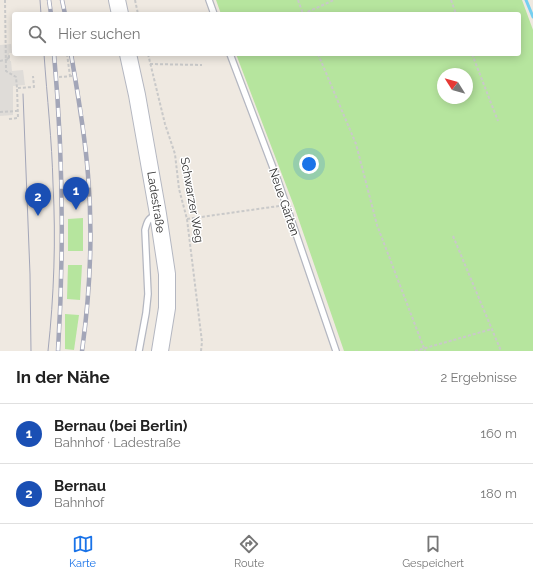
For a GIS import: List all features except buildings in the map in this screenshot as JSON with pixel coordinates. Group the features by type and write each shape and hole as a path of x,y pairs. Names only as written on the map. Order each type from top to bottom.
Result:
{"street":[{"path":"116,0 119,12"},
{"name":"Ladestraße","path":"128,56 137,95 167,274 167,308 160,351"}],"lane":[{"path":"209,0 213,12"},
{"name":"Neue Gärten","path":"231,56 278,181 336,351"},
{"path":"139,351 148,294 145,230 146,222 151,217 158,214"}],"path":[{"path":"5,0 6,71 16,77 18,118 8,119"},
{"path":"135,0 138,12"},
{"path":"298,0 302,12"},
{"path":"307,12 334,0"},
{"path":"451,0 455,12"},
{"path":"67,56 70,76"},
{"name":"Schwarzer Weg","path":"148,56 165,124 175,154 179,189 187,219 202,342 201,351"},
{"path":"319,56 356,144 377,225 425,350"},
{"path":"473,56 498,121"},
{"path":"0,61 7,59"},
{"path":"150,64 202,65"},
{"path":"66,73 70,76"},
{"path":"17,88 34,87 33,76"},
{"path":"58,77 70,76"},
{"path":"0,112 17,111"},
{"path":"187,219 285,205"},
{"path":"453,236 501,351"},
{"path":"415,351 425,350 493,329"}],"green space":[{"path":"216,0 522,0 533,30 533,351 344,351 294,206 237,56 521,56 521,12 220,12"},
{"path":"83,218 83,251 68,251 68,219"},
{"path":"68,265 82,265 80,300 67,299"},
{"path":"65,314 79,315 74,350 65,349"}],"shaded area":[{"path":"11,44 12,53 9,53 12,71 23,70 25,85 13,86 13,115 0,116 0,45"}],"waterway":[{"path":"526,0 533,17"}],"tram line":[{"path":"40,0 41,12"},
{"path":"44,56 52,152 54,205 53,289 48,351"},
{"path":"23,94 30,274 31,351"}],"railway":[{"path":"49,0 51,12"},
{"path":"62,0 65,12"},
{"path":"54,56 62,202 58,351"},
{"path":"71,56 83,129 90,197 90,263 82,351"}],"place":[{"name":"Bernau (bei Berlin)","path":"76,210"},
{"name":"Bernau","path":"38,216"}]}
